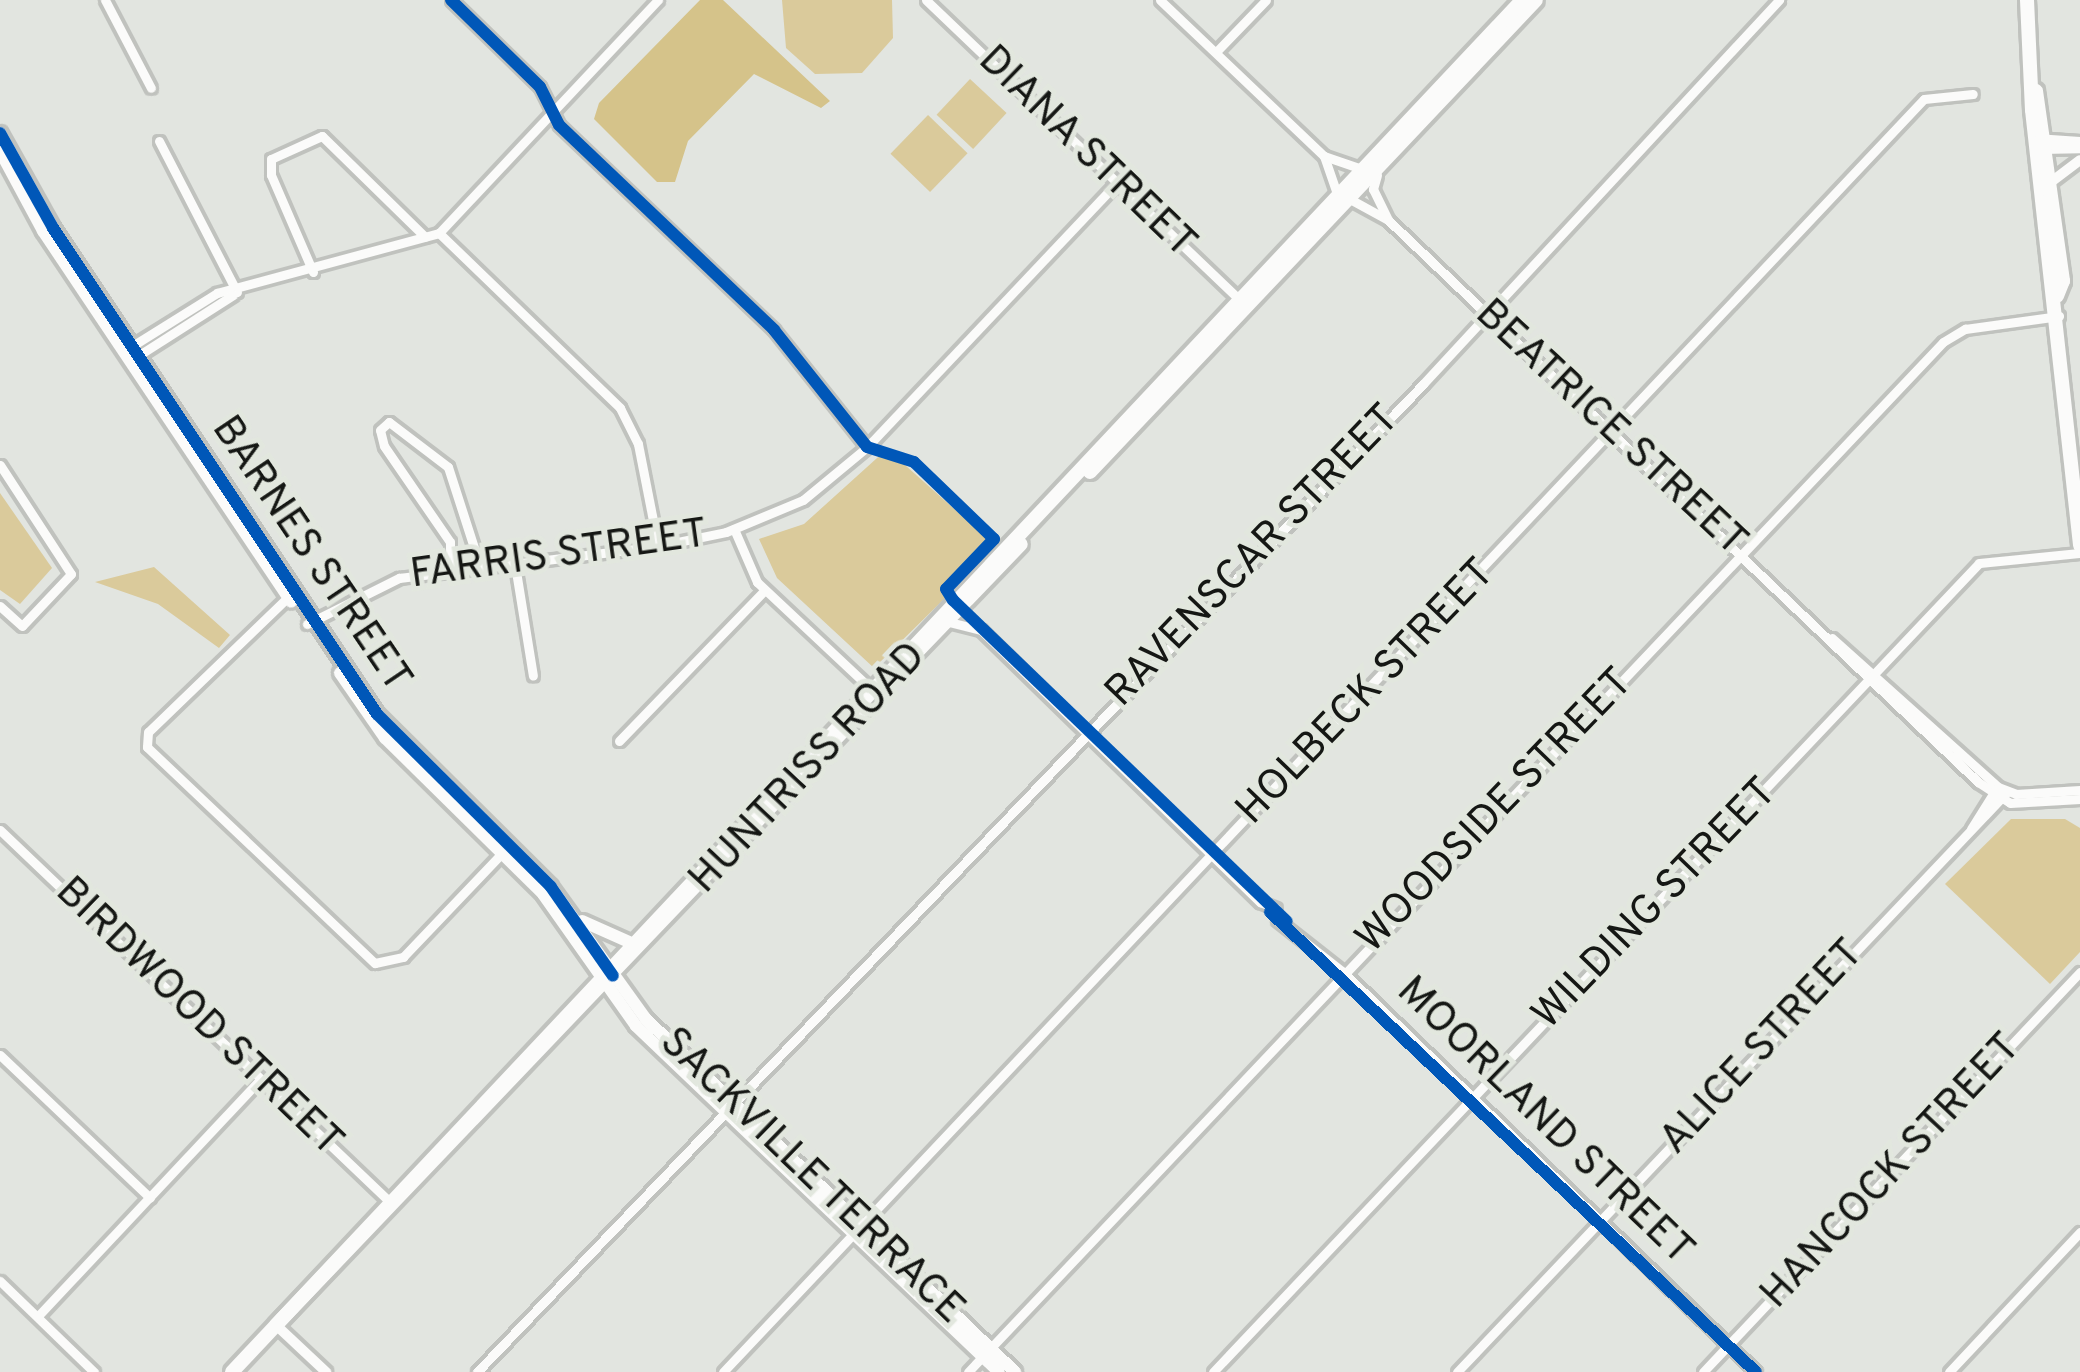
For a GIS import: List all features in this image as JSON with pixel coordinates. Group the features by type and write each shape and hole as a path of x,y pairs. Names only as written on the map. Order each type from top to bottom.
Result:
{"main road":[{"name":"HUNTRISS ROAD","path":"1342,195 1359,168 1522,0"},
{"name":"HUNTRISS ROAD","path":"232,1372 1342,195 1392,153 1536,0"},
{"path":"2027,0 2080,549"},
{"name":"BARNES STREET","path":"0,133 131,354"},
{"path":"2042,144 2063,281 2057,296"},
{"name":"BARNES STREET","path":"0,152 310,622 392,731 575,917 606,975"},
{"name":"HUNTRISS ROAD","path":"606,975 629,942 949,622 1242,302"},
{"name":"BARNES STREET","path":"506,850 606,975"},
{"path":"575,917 629,942"},
{"name":"SACKVILLE TERRACE","path":"606,975 726,1105 987,1353 1015,1372"},
{"name":"SACKVILLE TERRACE","path":"987,1353 999,1372"}],"street":[{"path":"105,0 151,88"},
{"path":"452,0 553,108 559,125 774,330 867,447"},
{"path":"131,354 204,300 440,233 658,0"},
{"name":"DIANA STREET","path":"926,0 1242,302"},
{"path":"1160,0 1324,156 1342,195"},
{"path":"1216,52 1266,0"},
{"name":"RAVENSCAR STREET","path":"477,1372 1086,728 1488,314 1779,0"},
{"name":"HOLBECK STREET","path":"723,1372 1617,434 1924,99 1973,94"},
{"path":"314,272 271,175 271,159 322,136 425,237"},
{"path":"159,140 237,292"},
{"path":"2042,144 2080,145"},
{"path":"1388,220 1373,183 1392,153"},
{"path":"1324,156 1359,168"},
{"path":"2051,182 2080,160"},
{"name":"FARRIS STREET","path":"310,622 370,586 658,545 734,529 803,500 867,447 1116,184"},
{"name":"BEATRICE STREET","path":"1342,195 1388,220 2000,793"},
{"path":"440,233 620,408 638,444 658,545"},
{"name":"WOODSIDE STREET","path":"968,1372 1943,342 1965,329 2059,316"},
{"path":"450,573 450,542 384,446 380,430 389,422 448,467 481,569"},
{"path":"0,465 71,574 22,626 0,606"},
{"path":"734,529 764,591 874,692"},
{"name":"WILDING STREET","path":"1214,1372 1979,563 2080,549"},
{"path":"515,565 533,676"},
{"path":"619,741 764,591"},
{"path":"291,595 148,732 147,747 375,963 404,957 506,850"},
{"name":"MOORLAND STREET","path":"949,622 981,630 1756,1372"},
{"path":"2000,793 2080,790"},
{"path":"2000,793 2080,799"},
{"name":"ALICE STREET","path":"1457,1372 1971,830 2000,793"},
{"name":"BIRDWOOD STREET","path":"0,830 392,1203"},
{"name":"HANCOCK STREET","path":"1703,1372 2080,972"},
{"path":"0,1055 150,1198"},
{"path":"38,1316 260,1080"},
{"path":"1948,1372 2080,1232"},
{"path":"0,1281 94,1372"},
{"path":"276,1325 326,1372"}],"shaded area":[{"path":"700,0 723,0 830,101 821,108 754,74 688,141 675,182 657,182 594,119 599,103"},
{"path":"782,0 892,0 893,38 862,73 815,74 786,48"},
{"path":"970,79 1007,113 973,149 937,115"},
{"path":"928,115 968,153 930,192 890,154"},
{"path":"887,449 997,547 874,668 777,578 759,539 804,524"},
{"path":"0,493 52,568 20,604 0,590"},
{"path":"154,567 230,635 219,648 158,604 95,582"},
{"path":"2011,819 2065,819 2080,828 2080,952 2050,984 1945,884"}],"cycle path":[{"path":"451,0 540,87 559,125 774,330 867,447 914,462 994,539 946,589 953,600 1286,921"},
{"path":"0,133 53,228 377,714 551,887 613,976"},
{"path":"1270,912 1756,1372"}]}
